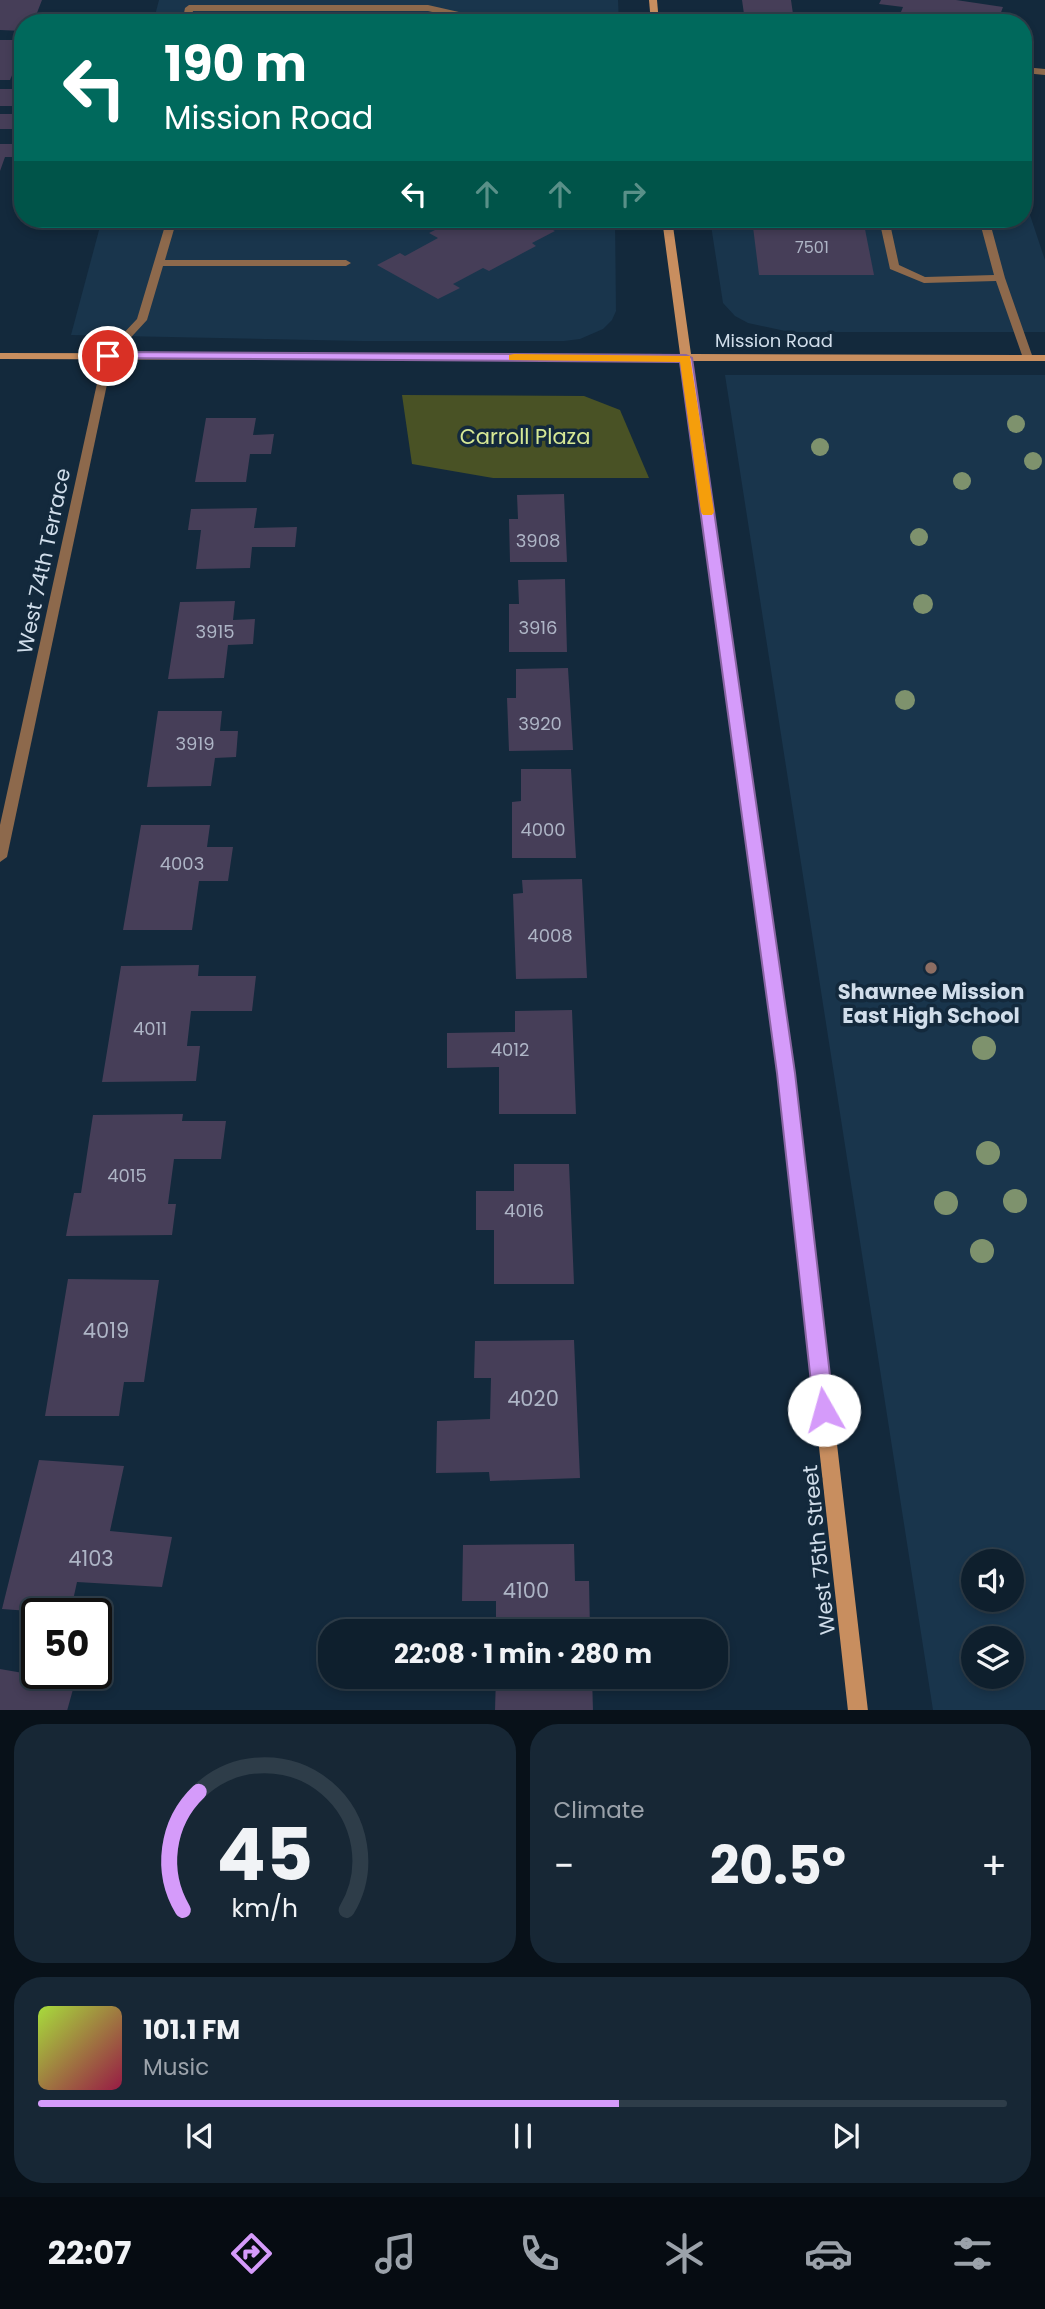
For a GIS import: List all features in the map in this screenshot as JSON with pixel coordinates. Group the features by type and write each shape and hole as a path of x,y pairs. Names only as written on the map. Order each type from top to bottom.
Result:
{"main road":[{"name":"West 75th Street","path":"668,228 786,1073 858,1710"},
{"name":"Mission Road","path":"0,356 1045,358"}],"street":[{"path":"188,14 189,8 428,8 454,14"},
{"path":"108,356 142,320 169,228"},
{"path":"886,228 894,267 924,280 1000,278"},
{"path":"986,228 1000,278 1028,358"},
{"path":"158,264 346,264"},
{"name":"West 74th Terrace","path":"0,857 108,356"}],"shaded area":[{"path":"159,0 618,0 619,14 155,14"},
{"path":"1032,221 1045,260 1045,332 790,332 748,323 735,316 723,303 711,228 1032,228"},
{"path":"100,228 615,228 616,311 603,329 580,339 362,341 71,335"},
{"name":"Shawnee Mission East High School","path":"725,375 1045,375 1045,1710 933,1710"}],"green space":[{"name":"Carroll Plaza","path":"402,395 584,396 620,410 649,478 493,478 412,464"}],"building":[{"path":"0,0 42,0 37,14 14,14 14,31 0,30"},
{"path":"742,0 791,0 793,14 744,14"},
{"path":"881,0 956,0 1003,7 1000,14 915,14 901,12 903,7 879,4"},
{"path":"0,40 14,40 14,73 10,80 0,80"},
{"path":"0,89 14,89 14,106 0,106"},
{"path":"0,114 14,114 14,129 0,129"},
{"path":"0,144 14,144 14,157 5,157 0,171"},
{"path":"439,228 549,228 555,231 532,243 536,246 489,271 483,268 453,284 460,288 438,299 377,265 400,253 405,256 438,238 429,233"},
{"path":"753,228 865,228 874,275 759,275"},
{"path":"206,418 256,418 253,435 274,434 271,454 250,454 246,482 195,482"},
{"path":"564,494 567,562 510,562 509,519 518,519 517,495"},
{"path":"257,508 254,528 297,527 295,547 252,547 250,568 196,569 201,530 188,530 191,509"},
{"path":"565,579 567,652 509,652 509,604 519,604 518,580"},
{"path":"235,601 233,620 255,619 253,644 228,645 224,678 168,679 180,602"},
{"path":"568,668 573,750 509,751 507,698 516,698 516,669"},
{"path":"158,711 222,711 220,731 238,731 236,757 215,758 211,786 147,787"},
{"path":"521,769 571,769 576,858 512,858 512,802 521,801"},
{"path":"141,825 210,825 207,847 233,847 228,881 199,881 192,930 123,930"},
{"path":"582,879 587,978 516,979 513,894 523,893 522,880"},
{"path":"199,965 198,976 256,976 252,1011 191,1011 187,1046 200,1046 196,1081 102,1082 121,966"},
{"path":"572,1010 576,1114 499,1114 499,1067 447,1068 447,1033 515,1032 515,1011"},
{"path":"183,1114 182,1121 226,1121 221,1159 174,1159 168,1204 176,1204 172,1235 66,1236 74,1193 81,1193 93,1115"},
{"path":"514,1164 569,1164 574,1284 494,1284 494,1230 476,1230 476,1191 514,1191"},
{"path":"68,1279 159,1280 144,1382 124,1382 119,1416 45,1416"},
{"path":"574,1340 580,1478 490,1481 489,1472 436,1473 437,1421 490,1419 491,1378 474,1378 475,1341"},
{"path":"39,1460 124,1466 110,1531 172,1537 162,1587 77,1582 74,1598 21,1598 21,1610 2,1609"},
{"path":"574,1544 575,1581 589,1581 590,1619 496,1619 496,1601 462,1601 463,1545"},
{"path":"0,1669 21,1673 21,1689 73,1689 67,1710 0,1710"},
{"path":"496,1689 592,1689 593,1710 495,1710"}],"slow traffic":[{"path":"514,358 686,358 708,512"}],"place":[{"name":"Shawnee Mission East High School","path":"931,968"}],"route":[{"path":"108,356 686,358 786,1073 824,1410"}]}
